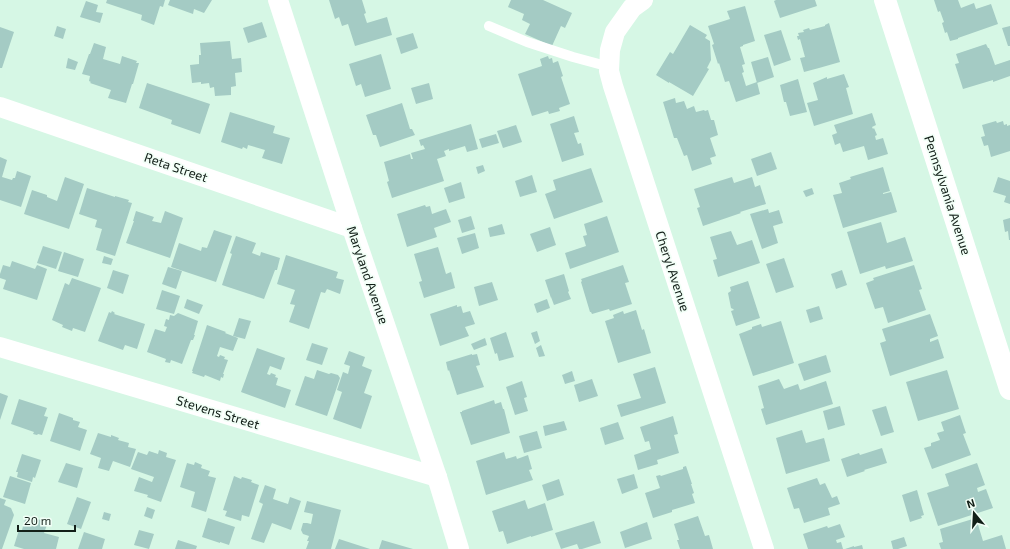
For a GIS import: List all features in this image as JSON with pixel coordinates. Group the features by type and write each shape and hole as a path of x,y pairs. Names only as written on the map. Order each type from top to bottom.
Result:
{"main road":[{"name":"Pennsylvania Avenue","path":"885,0 1010,390"}],"street":[{"name":"Maryland Avenue","path":"278,0 352,228 437,477 459,549"},
{"name":"Cheryl Avenue","path":"643,0 632,8 615,32 610,50 609,71 764,549"},
{"name":"Reta Street","path":"0,107 352,228"},
{"name":"Stevens Street","path":"0,347 437,477"}],"lane":[{"path":"489,26 527,42 610,67"}],"building":[{"path":"107,0 165,0 163,7 160,6 154,25 141,20 142,15 106,3"},
{"path":"170,0 212,0 204,13 194,9 193,14 168,5"},
{"path":"329,0 362,0 367,23 387,17 392,35 355,46 348,24 342,26 339,17 335,19"},
{"path":"511,0 543,0 572,13 565,28 561,26 552,46 525,34 530,24 522,20 524,14 508,7"},
{"path":"815,0 817,6 780,18 774,1"},
{"path":"934,0 958,0 961,8 974,3 976,9 991,4 998,24 950,41 947,32 945,33 942,23 944,22 940,11 938,12"},
{"path":"86,1 98,5 96,12 103,13 100,23 80,17"},
{"path":"745,6 755,41 740,47 745,64 742,65 744,72 742,73 746,86 757,82 760,94 736,102 729,81 725,82 719,63 718,64 712,45 714,44 708,26 730,19 727,11"},
{"path":"262,22 267,37 248,43 243,28"},
{"path":"829,23 840,62 804,72 800,58 805,57 800,39 798,40 798,33 804,32 803,30 809,28 810,30 825,26"},
{"path":"690,25 707,35 705,38 710,41 711,60 707,68 709,69 693,96 656,75 670,52 673,54"},
{"path":"57,26 66,29 63,39 54,36"},
{"path":"1010,26 1010,46 1008,46 1002,28"},
{"path":"0,27 14,32 2,68 0,68"},
{"path":"781,30 791,60 774,66 764,35"},
{"path":"413,33 418,48 401,54 396,38"},
{"path":"230,41 232,59 241,58 242,72 235,73 236,86 231,87 231,95 215,96 214,87 210,88 209,83 192,83 190,65 199,64 199,55 201,55 200,43"},
{"path":"94,43 106,47 103,59 120,64 122,56 139,63 126,103 108,98 111,90 90,83 90,76 82,74"},
{"path":"986,44 995,65 1010,60 1010,76 993,82 993,80 963,89 955,64 959,63 956,54"},
{"path":"381,54 391,89 365,97 361,84 356,86 349,64"},
{"path":"548,56 549,59 552,58 553,63 558,61 563,76 561,77 570,104 559,108 560,111 549,114 548,111 532,116 518,74 542,66 540,59"},
{"path":"768,57 774,77 757,83 751,62"},
{"path":"68,58 78,62 75,70 66,68"},
{"path":"844,74 849,87 846,88 853,114 814,126 807,103 818,100 813,83 827,77 827,79"},
{"path":"798,79 807,112 790,116 786,102 784,102 780,85"},
{"path":"147,83 210,104 200,134 171,124 172,120 139,108"},
{"path":"429,83 433,99 416,104 411,88"},
{"path":"675,98 676,103 684,101 687,109 694,106 696,112 708,110 711,120 714,120 718,135 710,138 716,156 710,158 712,164 692,171 687,155 684,156 677,138 674,138 663,102"},
{"path":"402,103 410,129 412,129 415,135 380,147 376,135 373,135 366,115"},
{"path":"230,112 275,126 273,133 290,138 282,164 262,158 265,150 248,145 247,149 243,147 242,149 221,142"},
{"path":"872,113 876,125 872,127 877,135 875,136 876,140 883,138 888,154 868,160 864,146 843,152 840,143 835,145 832,135 837,133 834,125"},
{"path":"574,116 579,132 574,133 578,144 581,143 584,155 562,162 550,124"},
{"path":"996,121 997,123 1003,121 1004,125 1010,125 1010,151 991,157 988,145 984,146 981,137 985,136 982,125"},
{"path":"471,124 478,149 467,152 465,146 444,151 446,156 437,159 444,181 392,198 387,182 389,181 384,162 410,154 411,159 413,159 411,153 425,149 423,145 421,146 419,140"},
{"path":"516,125 522,142 503,148 497,131"},
{"path":"496,134 499,143 482,148 479,139"},
{"path":"771,152 777,169 757,176 751,159"},
{"path":"0,157 7,160 2,177 12,180 15,178 17,171 31,176 21,207 0,200"},
{"path":"483,165 485,171 478,174 476,167"},
{"path":"883,167 890,191 883,194 891,192 897,212 843,228 833,195 842,193 839,183 851,179 850,177"},
{"path":"591,168 603,202 554,219 545,194 556,190 553,180"},
{"path":"532,175 537,192 520,197 515,181"},
{"path":"65,177 84,184 69,229 24,214 32,190 47,195 47,197 57,201"},
{"path":"732,177 734,183 752,177 755,187 760,185 766,204 703,226 697,208 700,207 694,189"},
{"path":"998,177 1010,181 1010,204 1004,202 1006,196 993,192"},
{"path":"461,182 465,198 449,203 444,188"},
{"path":"87,188 129,200 128,202 132,203 115,256 96,250 102,229 95,227 97,220 79,214"},
{"path":"812,188 814,194 806,197 803,191"},
{"path":"425,205 426,207 430,206 432,214 446,209 451,222 434,228 437,237 407,247 397,214"},
{"path":"768,209 769,213 779,210 783,223 773,226 778,243 762,249 750,214"},
{"path":"136,211 154,217 152,221 161,223 165,211 183,218 170,258 126,243"},
{"path":"471,216 475,229 462,233 458,220"},
{"path":"607,216 619,252 570,269 565,253 586,246 583,236 587,235 584,224"},
{"path":"1010,218 1009,240 1008,231 1005,232 1003,220"},
{"path":"881,222 887,243 905,237 913,261 886,269 885,266 860,274 847,232"},
{"path":"502,224 505,234 490,237 488,228"},
{"path":"550,227 556,245 537,252 530,234"},
{"path":"214,230 232,236 216,282 171,267 179,243 201,251 202,247 207,248"},
{"path":"731,231 737,245 752,240 760,263 718,277 713,260 717,259 710,237"},
{"path":"475,233 479,248 462,254 457,238"},
{"path":"236,236 256,243 252,253 260,256 261,252 280,258 277,270 275,270 264,299 222,285"},
{"path":"43,246 62,252 56,269 37,263"},
{"path":"438,247 446,274 451,272 455,288 424,298 419,282 422,281 414,254"},
{"path":"64,252 84,259 78,277 58,271"},
{"path":"286,255 338,272 336,278 344,280 340,294 327,289 325,293 321,292 309,329 289,322 295,305 290,304 295,290 277,284"},
{"path":"104,256 113,259 111,265 102,263"},
{"path":"784,258 794,287 776,293 766,264"},
{"path":"12,261 35,269 37,265 47,269 37,300 3,289 6,280 0,278 0,274 3,265 10,267"},
{"path":"623,265 629,282 625,283 632,304 610,311 609,309 592,314 590,312 581,279"},
{"path":"914,265 922,289 919,290 926,310 888,323 883,307 875,309 866,283 874,280 873,278"},
{"path":"168,267 182,271 176,289 162,284"},
{"path":"113,270 129,275 123,294 107,288"},
{"path":"842,270 847,285 836,289 831,274"},
{"path":"564,274 571,299 554,305 545,280"},
{"path":"72,278 101,288 85,332 73,328 72,331 62,327 63,325 52,320 65,283 69,285"},
{"path":"748,281 760,318 736,326 731,311 734,310 731,308 728,293 731,291 730,287"},
{"path":"492,282 498,300 479,306 474,287"},
{"path":"162,290 180,296 174,314 156,309"},
{"path":"187,299 203,305 199,314 184,308"},
{"path":"547,299 550,308 537,313 534,304"},
{"path":"457,305 457,307 461,306 463,313 470,311 475,324 465,327 469,336 440,346 430,314"},
{"path":"819,306 823,319 810,323 806,310"},
{"path":"636,310 642,330 644,329 651,353 618,363 605,321 614,318 613,315 623,311 624,314"},
{"path":"112,311 115,313 114,314 145,324 137,349 125,345 123,350 98,341 109,312 111,313"},
{"path":"178,313 198,321 195,335 193,340 191,340 182,364 171,360 170,363 165,362 166,359 147,352 155,329 165,332 167,327 164,326 166,319 169,320 170,315 174,316"},
{"path":"930,314 938,336 930,339 930,342 938,339 944,358 890,376 880,343 886,341 882,329"},
{"path":"239,318 251,321 245,339 233,336"},
{"path":"781,321 794,363 753,376 739,334 761,324 762,327"},
{"path":"207,325 238,338 233,351 220,347 217,356 219,357 220,355 225,357 224,359 228,360 223,378 221,377 220,381 205,375 204,377 192,373"},
{"path":"537,331 540,341 535,344 531,333"},
{"path":"506,332 514,357 499,361 490,338"},
{"path":"485,338 487,345 474,350 471,344"},
{"path":"312,343 328,348 322,365 306,360"},
{"path":"541,345 545,356 539,357 536,348"},
{"path":"257,348 285,358 281,370 270,366 267,374 270,375 271,373 276,375 275,377 278,378 276,385 291,390 285,408 241,392"},
{"path":"349,351 365,357 362,366 372,370 364,393 372,396 361,429 333,419 342,392 337,390 343,372 348,374 350,366 344,364"},
{"path":"472,354 477,354 480,365 476,366 484,387 457,395 446,362"},
{"path":"826,355 831,372 804,381 798,364"},
{"path":"655,367 666,403 621,417 617,405 641,398 633,374"},
{"path":"317,370 338,375 340,378 327,416 295,405 305,376 314,379"},
{"path":"947,370 959,409 918,421 906,382"},
{"path":"572,371 575,381 565,384 562,375"},
{"path":"592,379 598,396 579,402 574,385"},
{"path":"779,379 784,389 798,384 800,390 826,381 833,404 766,425 761,409 764,408 758,386"},
{"path":"522,381 527,397 524,398 528,411 515,415 506,387"},
{"path":"0,393 8,396 0,420"},
{"path":"19,399 47,408 44,416 48,417 42,435 33,434 34,432 11,424"},
{"path":"494,400 495,404 501,402 510,433 471,445 460,412"},
{"path":"840,406 845,425 828,430 823,411"},
{"path":"886,406 894,432 881,436 872,410"},
{"path":"59,413 80,422 78,427 87,430 80,451 50,441"},
{"path":"960,415 966,433 963,434 971,455 932,469 924,448 931,446 931,443 940,440 937,433 944,431 941,422"},
{"path":"673,416 678,434 674,435 679,453 657,460 658,464 638,470 634,455 651,449 649,441 645,442 640,427"},
{"path":"564,421 567,430 545,436 543,426"},
{"path":"618,422 624,439 605,445 600,428"},
{"path":"802,430 806,443 824,438 830,461 786,474 776,438"},
{"path":"537,431 542,448 524,453 519,436"},
{"path":"98,433 119,438 118,440 129,443 128,447 136,449 130,467 113,461 109,471 98,468 101,458 90,454"},
{"path":"882,448 887,463 847,477 841,459"},
{"path":"159,450 167,453 166,457 176,460 161,502 147,497 148,495 134,491 139,477 152,482 154,477 131,469 138,452 147,455 149,451 158,454"},
{"path":"504,452 506,459 516,456 517,459 528,455 532,469 529,470 533,480 486,495 476,461"},
{"path":"22,454 41,460 35,478 33,477 32,482 17,477 18,472 16,472"},
{"path":"195,462 202,465 201,468 210,471 208,476 216,478 206,512 191,507 195,492 180,487 187,463 194,465"},
{"path":"66,463 83,468 77,488 58,482"},
{"path":"977,463 985,485 977,488 978,492 986,489 993,508 938,526 927,493 949,486 945,474"},
{"path":"686,466 692,484 694,493 692,494 695,503 653,518 645,493 660,488 656,476 661,476 683,469 683,467"},
{"path":"634,474 638,488 622,494 617,479"},
{"path":"10,476 31,483 25,504 3,497"},
{"path":"234,476 241,479 242,477 252,480 251,482 259,485 249,517 242,515 241,521 225,516 227,511 223,510"},
{"path":"817,478 820,485 825,483 832,498 837,496 840,504 828,508 830,515 804,523 799,508 794,509 787,488"},
{"path":"559,479 564,495 547,501 542,485"},
{"path":"265,485 276,489 273,499 288,504 290,497 301,501 291,530 272,523 264,543 251,539 263,504 259,502"},
{"path":"917,490 924,515 921,516 922,518 910,522 902,495"},
{"path":"77,497 91,502 81,529 67,524"},
{"path":"0,498 6,500 4,505 11,508 14,515 2,549 0,549"},
{"path":"525,500 528,509 545,503 553,530 507,544 503,531 499,532 492,511"},
{"path":"307,501 341,510 331,549 306,549 309,536 303,534 301,530 303,523 311,524 313,514 304,512"},
{"path":"147,507 155,510 152,519 144,516"},
{"path":"104,512 111,514 109,521 102,519"},
{"path":"26,516 48,522 44,533 59,537 56,549 24,549 14,546 19,530 22,530"},
{"path":"698,516 705,536 709,535 713,549 680,549 674,524"},
{"path":"208,518 235,527 229,545 202,537"},
{"path":"976,518 983,541 1002,535 1006,549 941,549 939,543 943,542 940,529"},
{"path":"594,521 601,543 582,549 579,549 577,544 561,549 555,533"},
{"path":"647,522 652,539 625,548 620,532"},
{"path":"840,524 845,537 836,540 837,543 841,542 843,549 808,549 803,534 827,526 828,528"},
{"path":"139,530 154,534 149,549 134,545"},
{"path":"84,532 105,539 102,549 78,549"},
{"path":"904,537 907,546 893,549 891,541"},
{"path":"339,539 370,549 335,549"},
{"path":"178,540 197,546 196,549 175,549"},
{"path":"382,540 413,549 379,549"},
{"path":"862,545 863,549 845,549 854,546"}]}
